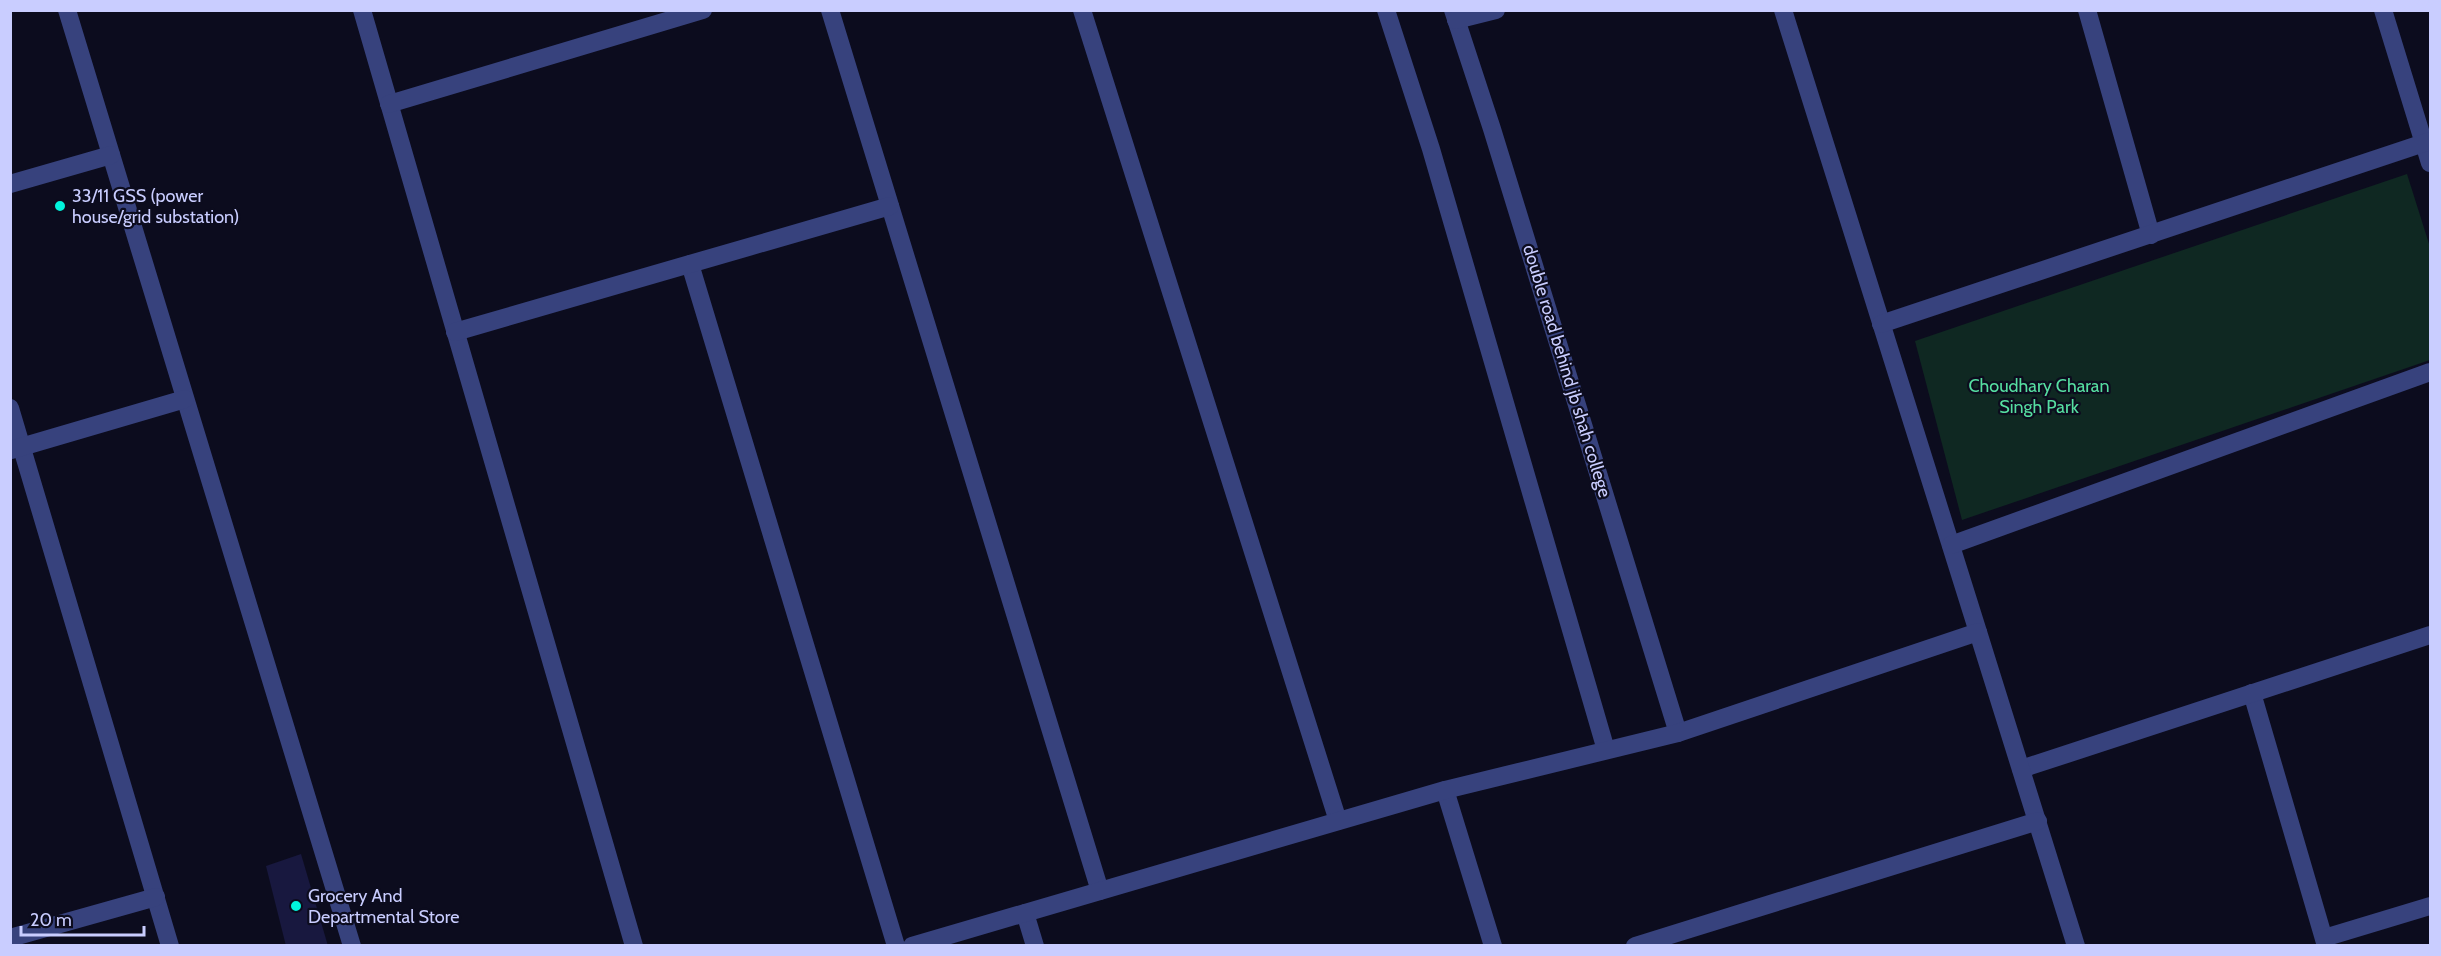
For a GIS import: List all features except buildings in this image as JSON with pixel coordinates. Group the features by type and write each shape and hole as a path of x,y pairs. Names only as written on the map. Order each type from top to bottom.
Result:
{"street":[{"path":"67,10 352,945"},
{"path":"362,10 634,945"},
{"path":"389,104 702,10"},
{"path":"830,10 1100,891"},
{"path":"1082,10 1338,821"},
{"path":"1386,10 1434,160 1606,750"},
{"path":"1455,15 1496,10"},
{"path":"1783,10 2076,945"},
{"path":"2086,10 2151,235"},
{"path":"2383,10 2427,142 2430,164"},
{"name":"double road behind jb shah college","path":"1455,15 1678,733"},
{"path":"1881,324 2427,142"},
{"path":"10,184 111,155"},
{"path":"455,332 890,206"},
{"path":"690,264 896,945"},
{"path":"1951,544 2430,372"},
{"path":"16,448 185,399"},
{"path":"10,408 16,448 170,945"},
{"path":"912,945 1444,790 1678,733 1978,632"},
{"path":"2021,769 2430,634"},
{"path":"2252,693 2325,942 2430,906"},
{"path":"1444,790 1493,945"},
{"path":"1635,945 2037,821"},
{"path":"10,938 156,897"},
{"path":"1025,913 1035,945"}],"green space":[{"name":"Choudhary Charan Singh Park","path":"2407,174 2430,247 2430,360 1962,520 1915,341"}],"place":[{"name":"33/11 GSS (power house/grid substation)","path":"60,206"},
{"name":"Grocery And Departmental Store","path":"296,906"}]}
